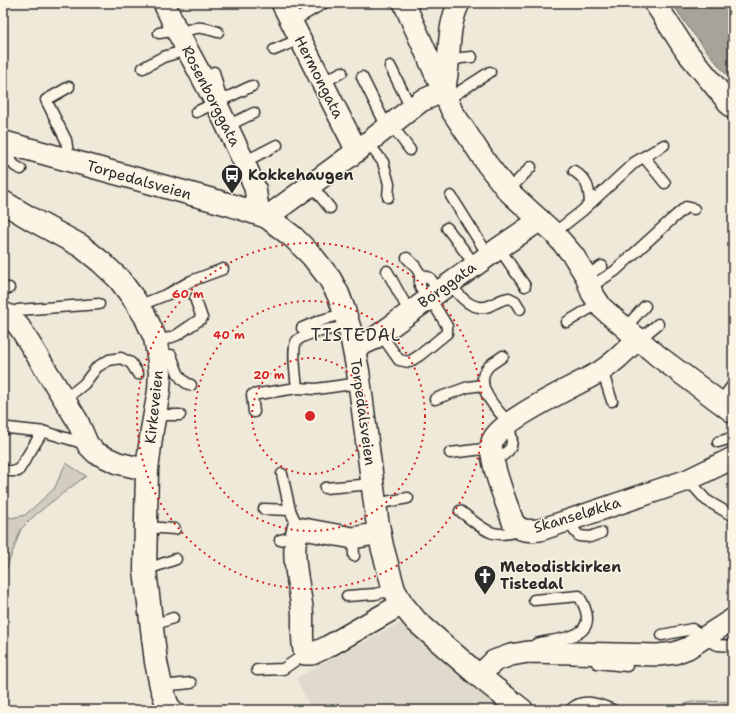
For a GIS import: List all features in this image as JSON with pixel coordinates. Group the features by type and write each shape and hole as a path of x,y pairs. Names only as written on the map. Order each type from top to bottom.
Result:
{"street":[{"name":"Rosenborggata","path":"164,3 175,37 219,102 227,126 255,188 263,216"},
{"name":"Hermongata","path":"282,3 322,83 362,147"},
{"path":"404,3 452,111 487,164 508,191 547,226 573,255 594,283 602,308 664,360 728,400"},
{"path":"446,95 449,34 452,19 459,3"},
{"path":"655,3 686,51 733,108"},
{"path":"263,216 311,185 421,101 446,95"},
{"name":"Torpedalsveien","path":"6,142 263,216 293,237 312,256 330,279 347,320 360,383 380,533 388,571 398,597 416,621 479,676 522,710"},
{"name":"Kirkeveien","path":"3,202 81,246 119,279 145,316 157,349 160,373 159,391 154,415 147,470 145,570 156,662 161,686 167,704 171,710"},
{"name":"Borggata","path":"354,348 372,340 487,256 547,226"},
{"path":"6,315 20,328 77,420 88,445 96,453 118,463 147,470"},
{"path":"492,455 492,442 496,436 509,424 568,395 622,355 634,335"},
{"name":"Skanseløkka","path":"492,455 513,522 522,530 529,531 540,530 688,480 733,458"},
{"path":"380,533 353,547 291,529 302,608 302,647 305,654 312,654 327,647 398,597"},
{"path":"479,676 494,661 511,655 528,652 584,652 658,655 675,653 688,648 733,619"}],"lane":[{"path":"274,50 296,31 324,3"},
{"path":"143,68 163,57 175,37 194,27 205,28 218,32"},
{"path":"448,62 461,58 472,57"},
{"path":"390,66 411,108"},
{"path":"214,72 219,102"},
{"path":"322,83 342,72"},
{"path":"446,95 490,72"},
{"path":"362,77 389,126 410,150"},
{"path":"196,112 252,86"},
{"path":"69,87 46,100 66,140 69,160"},
{"path":"227,126 254,113"},
{"path":"6,142 8,157 15,166 21,169"},
{"path":"244,162 277,145"},
{"path":"547,226 582,211 635,162 664,145"},
{"path":"362,147 383,162 389,184 388,197"},
{"path":"644,157 665,183"},
{"path":"508,191 531,167"},
{"path":"574,171 584,178 589,193 590,202"},
{"path":"311,185 330,208"},
{"path":"451,196 487,256"},
{"path":"567,322 594,283 615,271 686,207 694,209"},
{"path":"447,228 487,256 525,286"},
{"path":"380,333 399,360 409,362 447,333 447,326 431,297 420,286 420,274 407,258"},
{"path":"138,306 168,294 191,281 223,269"},
{"path":"387,271 431,297 458,294 474,306 488,306 495,302 510,298 520,308"},
{"path":"420,274 430,278 431,297"},
{"path":"157,349 202,318 195,298"},
{"path":"6,315 18,310 99,304"},
{"path":"634,335 645,306"},
{"path":"302,328 319,321 347,320"},
{"path":"297,388 295,343 300,337 347,320"},
{"path":"634,335 658,324"},
{"path":"157,349 171,355 179,376 185,383 191,385"},
{"path":"503,356 489,365 484,375 483,384 487,395 495,408 509,424"},
{"path":"64,400 84,384 97,367 109,360 121,358 130,363 138,374"},
{"path":"602,370 612,401"},
{"path":"254,412 252,395 297,388 316,389 360,383"},
{"path":"435,399 468,387 483,384"},
{"path":"154,415 180,415"},
{"path":"3,429 8,428 45,432 88,445"},
{"path":"3,471 18,471 41,434 45,432"},
{"path":"718,442 728,439 733,440"},
{"path":"450,453 492,455"},
{"path":"282,474 291,529"},
{"path":"688,480 706,500 733,516"},
{"path":"325,488 408,498"},
{"path":"264,509 291,529"},
{"path":"460,511 488,532 498,535 512,534 522,530"},
{"path":"570,520 574,530 579,536 590,537 601,533"},
{"path":"146,527 175,529"},
{"path":"145,570 176,559"},
{"path":"347,596 375,594 398,597"},
{"path":"528,652 536,644 573,636 584,629 588,620 585,606 579,596 534,600"},
{"path":"151,626 173,618"},
{"path":"662,635 692,629 704,638 718,645 733,646"},
{"path":"584,652 585,659 590,663 627,666"},
{"path":"257,670 283,669 305,654"},
{"path":"161,686 191,683"},
{"path":"570,710 582,702 592,702 613,710"}],"shaded area":[{"path":"672,3 733,3 733,83 691,31"},
{"path":"66,463 86,476 34,516 21,529 3,578 3,511 11,518 25,515 54,489"},
{"path":"427,614 495,677 537,710 312,710 296,678 392,627"},
{"path":"696,701 733,702 733,710 661,710"}],"place":[{"name":"Kokkehaugen","path":"232,194"},
{"name":"Metodistkirken Tistedal","path":"485,596"}],"district":[{"name":"TISTEDAL","path":"356,335"}]}
